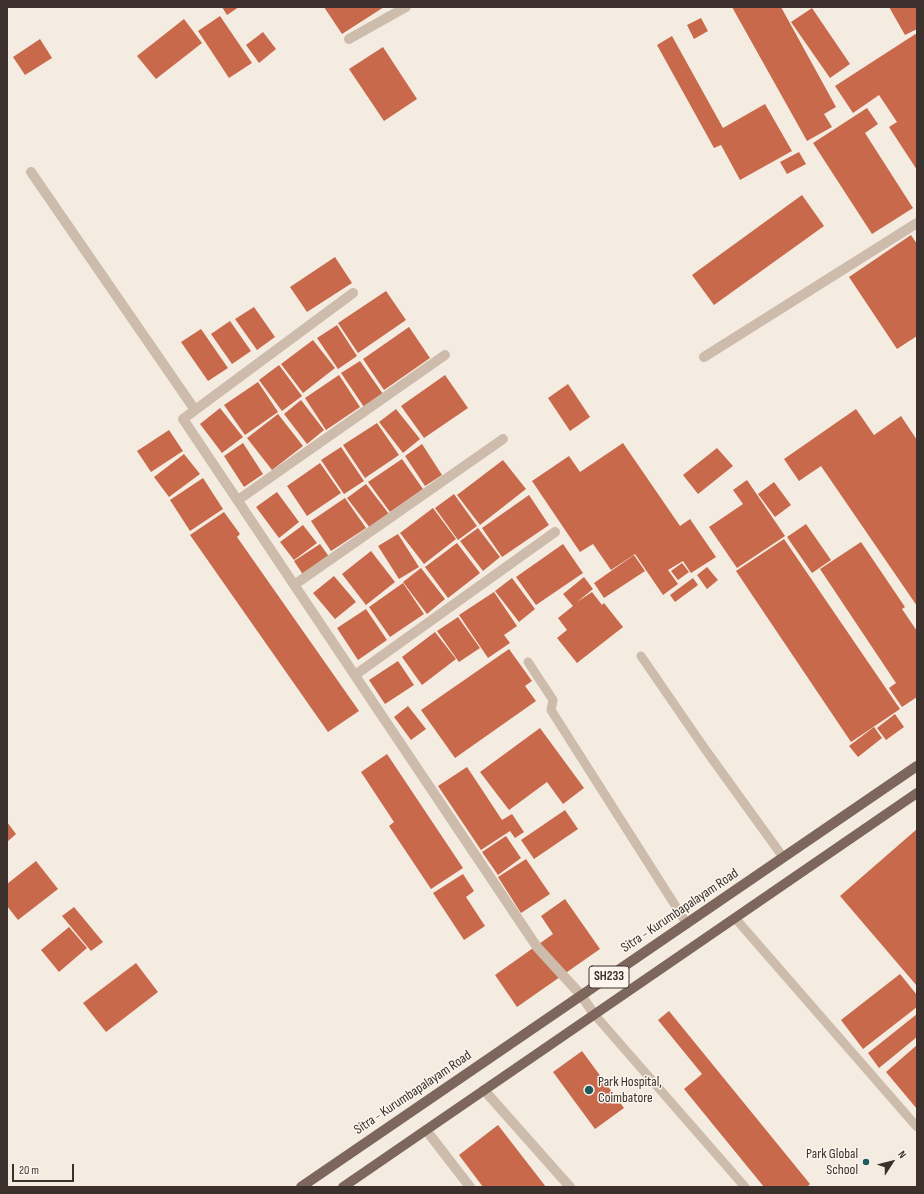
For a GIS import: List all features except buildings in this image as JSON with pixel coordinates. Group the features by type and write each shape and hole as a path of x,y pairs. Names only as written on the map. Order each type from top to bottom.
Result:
{"main road":[{"name":"Sitra - Kurumbapalayam Road","path":"301,1187 917,766"},
{"name":"SH233","path":"342,1187 917,793"}],"street":[{"path":"349,39 406,7"},
{"path":"31,172 195,410"},
{"path":"704,357 917,223"},
{"path":"354,293 183,419 537,947 581,995 594,1014"},
{"path":"238,500 445,354"},
{"path":"294,585 503,439"},
{"path":"355,675 555,532"},
{"path":"484,1090 570,1187"},
{"path":"426,1130 470,1187"}],"lane":[{"path":"640,656 783,857"},
{"path":"528,662 553,700 551,710 687,924"},
{"path":"736,918 917,1127"},
{"path":"594,1014 745,1187"}],"place":[{"name":"Park Hospital, Coimbatore","path":"589,1090"},
{"name":"Park Global School","path":"866,1162"}]}
